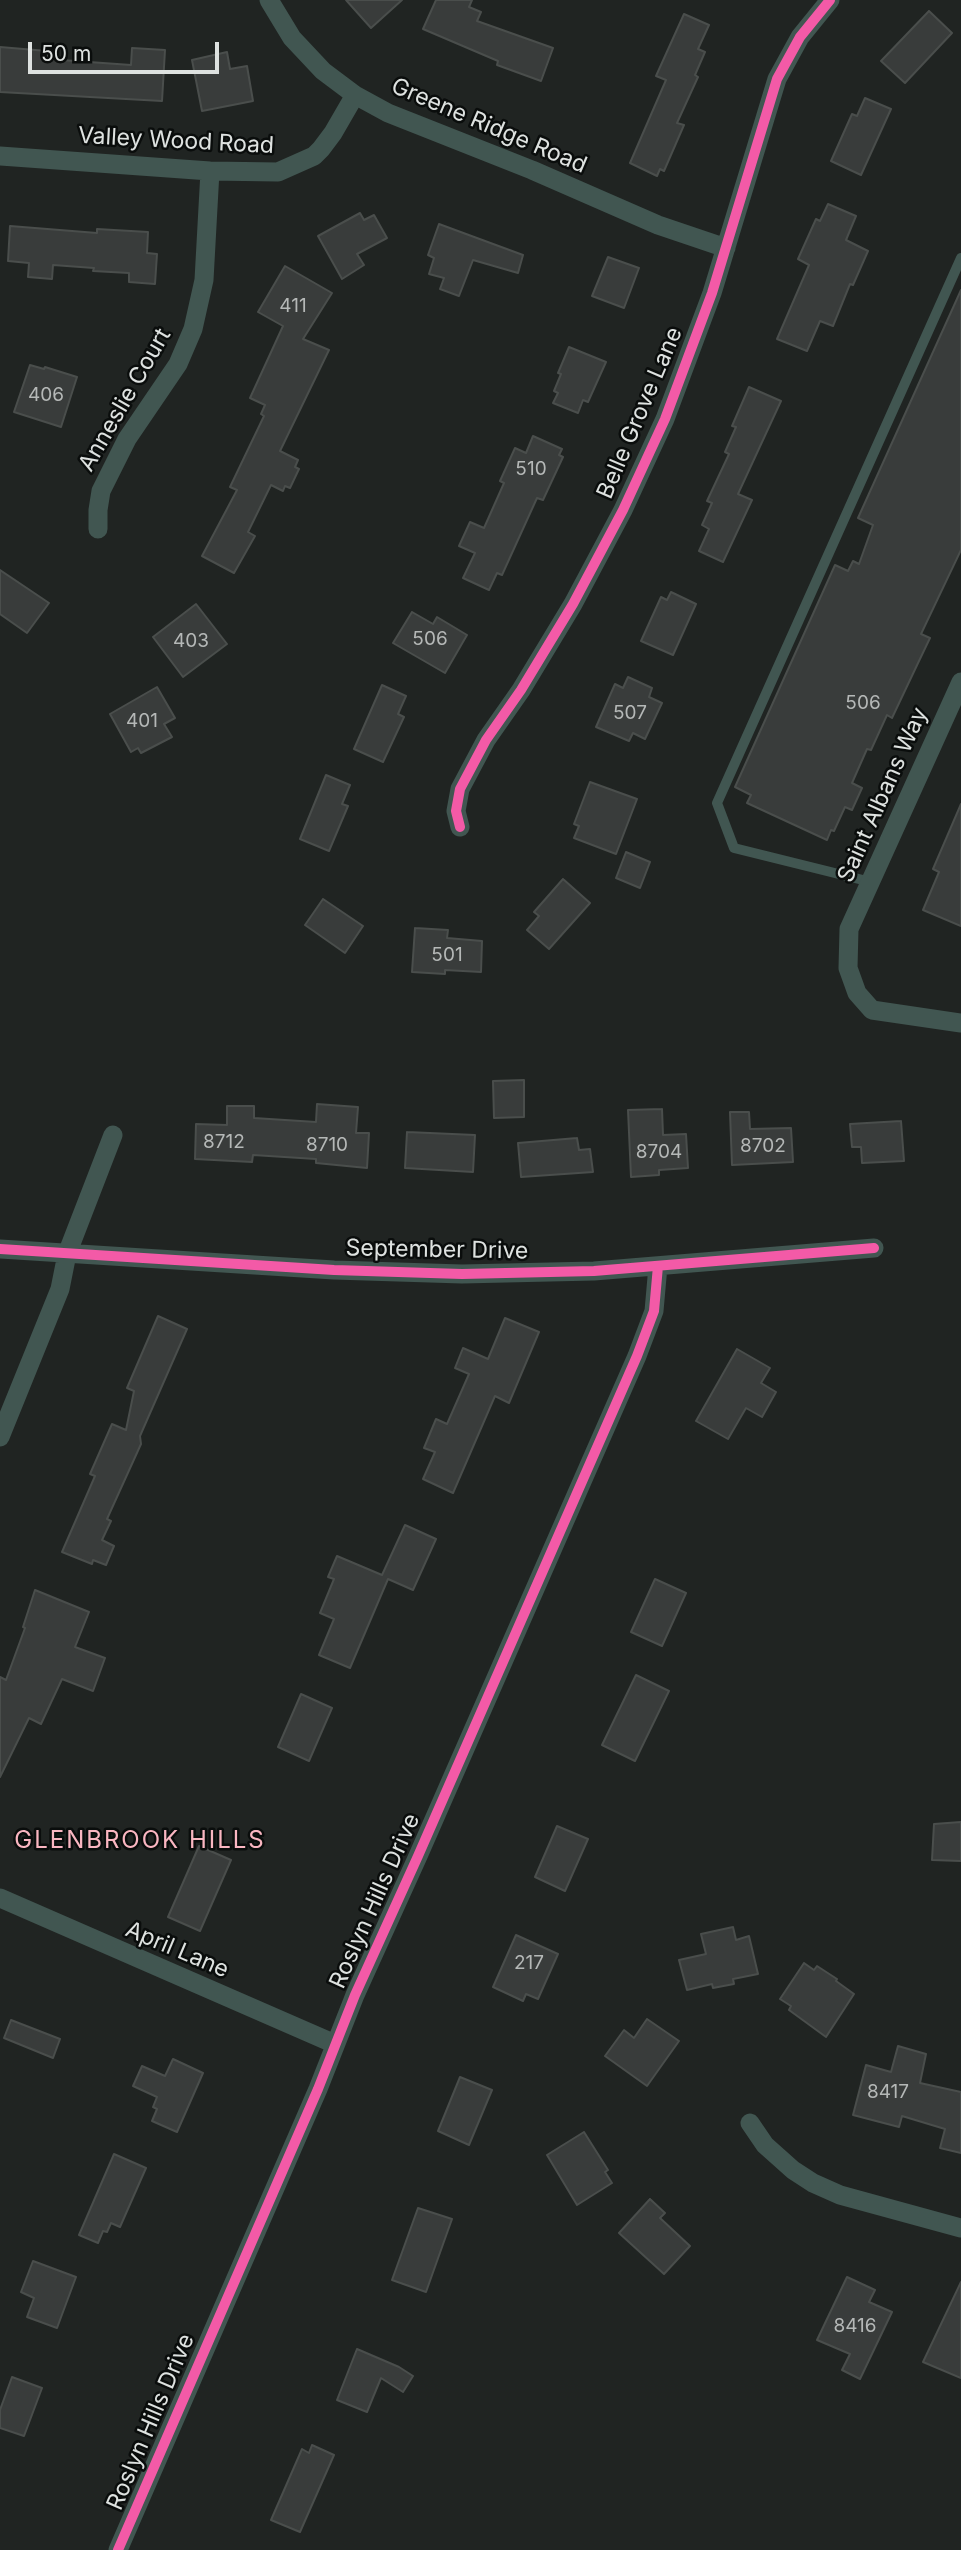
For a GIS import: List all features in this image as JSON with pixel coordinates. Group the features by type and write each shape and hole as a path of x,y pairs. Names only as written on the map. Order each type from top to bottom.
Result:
{"street":[{"name":"Greene Ridge Road","path":"269,0 292,38 323,71 388,113 532,170 658,225 726,248"},
{"name":"Belle Grove Lane","path":"460,827 456,811 460,789 486,740 573,604 638,476 688,361 726,248 777,79 800,37 830,0"},
{"name":"Valley Wood Road","path":"0,156 278,172 314,156 333,133 355,94"},
{"name":"Anneslie Court","path":"99,529 98,510 102,491 127,439 178,364 194,329 204,280 210,170"},
{"name":"Saint Albans Way","path":"961,682 849,929 848,968 857,993 872,1010 961,1023"},
{"path":"0,1437 60,1289 67,1254 113,1135"},
{"name":"September Drive","path":"0,1249 334,1270 462,1274 594,1271 874,1248"},
{"name":"Roslyn Hills Drive","path":"118,2550 318,2089 335,2044 637,1356 654,1311 658,1266"},
{"name":"April Lane","path":"0,1898 335,2044"},
{"path":"750,2123 765,2145 793,2170 813,2183 840,2195 961,2228"}],"lane":[{"path":"871,883 734,848 717,803 961,258"}],"building":[{"path":"346,0 402,0 371,28"},
{"path":"436,0 472,0 469,7 481,12 477,21 553,48 541,81 497,65 498,61 423,29"},
{"path":"929,11 952,33 905,83 881,61"},
{"path":"684,14 709,25 698,49 705,52 695,75 698,77 677,123 684,125 664,171 660,169 657,176 630,163 666,80 656,76"},
{"path":"0,47 47,51 47,59 131,65 132,48 165,50 162,101 0,92"},
{"path":"227,52 230,69 247,66 253,101 202,111 192,60"},
{"path":"865,98 891,109 861,175 831,161 852,114 857,116"},
{"path":"828,204 856,216 846,240 868,251 853,285 850,284 833,326 820,321 807,351 777,339 809,265 798,259 816,219 820,221"},
{"path":"360,213 364,220 374,215 387,238 357,254 364,265 342,279 318,236"},
{"path":"439,224 523,255 518,273 473,260 459,296 440,289 444,278 429,274 434,258 428,255"},
{"path":"10,226 97,233 97,229 148,232 147,253 157,254 155,284 129,282 129,273 53,265 52,279 28,277 29,263 8,261"},
{"path":"608,257 639,268 624,308 592,296"},
{"path":"285,266 332,293 303,339 329,350 280,451 298,460 295,467 299,469 290,488 285,486 283,491 271,485 248,532 255,536 234,573 202,556 237,490 230,487 264,416 261,414 265,405 250,398 283,326 258,312"},
{"path":"961,290 961,550 921,634 930,638 892,718 887,715 871,750 867,749 852,783 862,788 852,810 845,807 827,840 747,803 751,795 735,787 835,565 848,571 853,561 859,564 873,525 858,518"},
{"path":"569,347 606,362 588,402 583,400 578,413 553,403 558,393 554,391 561,374 558,373"},
{"path":"30,365 77,377 61,427 14,412"},
{"path":"749,387 781,401 738,494 752,500 723,562 699,551 709,529 702,525 712,503 707,501 729,454 725,452 736,427 732,426"},
{"path":"533,436 562,449 559,455 563,457 543,500 537,498 502,575 497,573 489,590 463,578 475,553 459,546 470,522 484,528 504,483 500,481 515,448 526,453"},
{"path":"0,570 49,603 27,633 0,614"},
{"path":"671,592 696,604 673,655 641,641 661,597 667,600"},
{"path":"196,604 227,644 183,677 153,637"},
{"path":"412,612 433,624 437,617 467,635 445,673 393,643"},
{"path":"628,677 652,688 649,697 662,703 645,739 633,733 629,741 596,727 615,684 623,688"},
{"path":"382,685 406,696 398,714 404,717 383,762 354,749"},
{"path":"157,687 175,718 164,724 172,737 141,753 138,748 131,752 110,714"},
{"path":"326,775 350,785 342,804 348,806 329,851 300,839"},
{"path":"590,782 637,799 616,854 574,838 579,826 574,824"},
{"path":"961,804 961,926 923,910 939,872 933,869"},
{"path":"626,852 650,862 640,888 616,878"},
{"path":"563,879 590,903 549,949 527,930 539,916 534,912"},
{"path":"323,899 363,926 345,953 305,925"},
{"path":"415,928 448,930 447,938 482,941 481,972 412,972"},
{"path":"524,1080 524,1117 494,1118 493,1081"},
{"path":"317,1104 358,1107 356,1133 369,1133 367,1168 316,1163 316,1159 253,1155 252,1162 195,1159 196,1124 227,1125 227,1106 254,1106 254,1118 316,1122"},
{"path":"662,1109 663,1135 686,1134 688,1168 659,1170 659,1175 631,1177 628,1110"},
{"path":"730,1112 749,1112 750,1129 791,1128 793,1162 732,1165"},
{"path":"901,1121 904,1161 862,1163 861,1147 852,1147 850,1124"},
{"path":"407,1132 475,1135 473,1172 405,1168"},
{"path":"577,1138 579,1150 590,1149 593,1172 521,1177 518,1143"},
{"path":"158,1316 187,1329 140,1436 141,1444 107,1519 111,1521 102,1540 114,1546 106,1565 93,1560 92,1564 62,1552 95,1476 90,1474 112,1424 126,1430 134,1391 127,1388"},
{"path":"505,1318 539,1332 509,1403 495,1396 453,1493 423,1479 435,1452 424,1448 436,1419 447,1424 469,1374 455,1368 463,1348 488,1359"},
{"path":"737,1349 770,1368 761,1383 776,1392 762,1417 746,1408 728,1439 696,1421"},
{"path":"405,1525 436,1539 413,1590 388,1579 350,1668 319,1655 334,1619 320,1613 334,1579 328,1577 337,1556 382,1575"},
{"path":"655,1579 686,1593 662,1646 631,1632"},
{"path":"35,1590 89,1612 75,1647 105,1658 93,1691 62,1679 41,1724 29,1718 0,1777 0,1677 6,1680 25,1628 23,1627"},
{"path":"636,1675 669,1691 635,1761 602,1745"},
{"path":"301,1694 332,1708 309,1761 278,1747"},
{"path":"961,1822 961,1861 932,1860 934,1824"},
{"path":"557,1826 588,1839 565,1891 535,1877"},
{"path":"199,1846 231,1860 200,1931 168,1917"},
{"path":"733,1927 736,1940 749,1936 758,1974 733,1979 734,1984 713,1988 712,1984 687,1990 679,1960 706,1954 701,1934"},
{"path":"516,1935 558,1954 538,1999 526,1994 523,2001 493,1987"},
{"path":"804,1963 814,1970 817,1966 854,1994 826,2037 789,2010 791,2006 780,1999"},
{"path":"647,2019 679,2041 647,2086 605,2056 624,2030 634,2038"},
{"path":"11,2020 60,2039 53,2058 4,2038"},
{"path":"898,2046 926,2054 920,2083 961,2092 961,2153 940,2148 945,2129 902,2116 899,2127 853,2115 866,2065 891,2072"},
{"path":"173,2059 203,2073 177,2132 152,2121 157,2109 153,2107 157,2097 133,2086 142,2066 165,2076"},
{"path":"460,2077 492,2090 469,2145 438,2131"},
{"path":"584,2132 608,2170 605,2172 612,2183 577,2205 547,2155"},
{"path":"114,2154 146,2168 120,2227 111,2223 107,2232 103,2231 98,2243 79,2235"},
{"path":"650,2199 665,2213 660,2218 690,2246 664,2274 619,2233"},
{"path":"418,2208 452,2219 426,2292 392,2280"},
{"path":"33,2261 76,2277 57,2328 27,2317 34,2298 21,2292"},
{"path":"847,2277 875,2290 869,2302 892,2312 860,2379 842,2370 850,2354 817,2340"},
{"path":"961,2282 961,2378 923,2362"},
{"path":"357,2349 413,2376 403,2392 381,2378 367,2412 337,2400"},
{"path":"12,2377 42,2388 24,2436 0,2428 0,2410"},
{"path":"312,2445 334,2455 300,2532 271,2520 302,2449 309,2453"}],"cycle path":[{"path":"460,827 456,811 460,789 486,740 521,690 573,604 623,510 665,419 712,293 777,79 800,37 830,0"},
{"path":"0,1249 334,1270 462,1274 594,1271 874,1248"},
{"path":"118,2550 318,2089 355,1995 637,1356 654,1311 658,1266"}],"district":[{"name":"GLENBROOK HILLS","path":"140,1841"}]}
